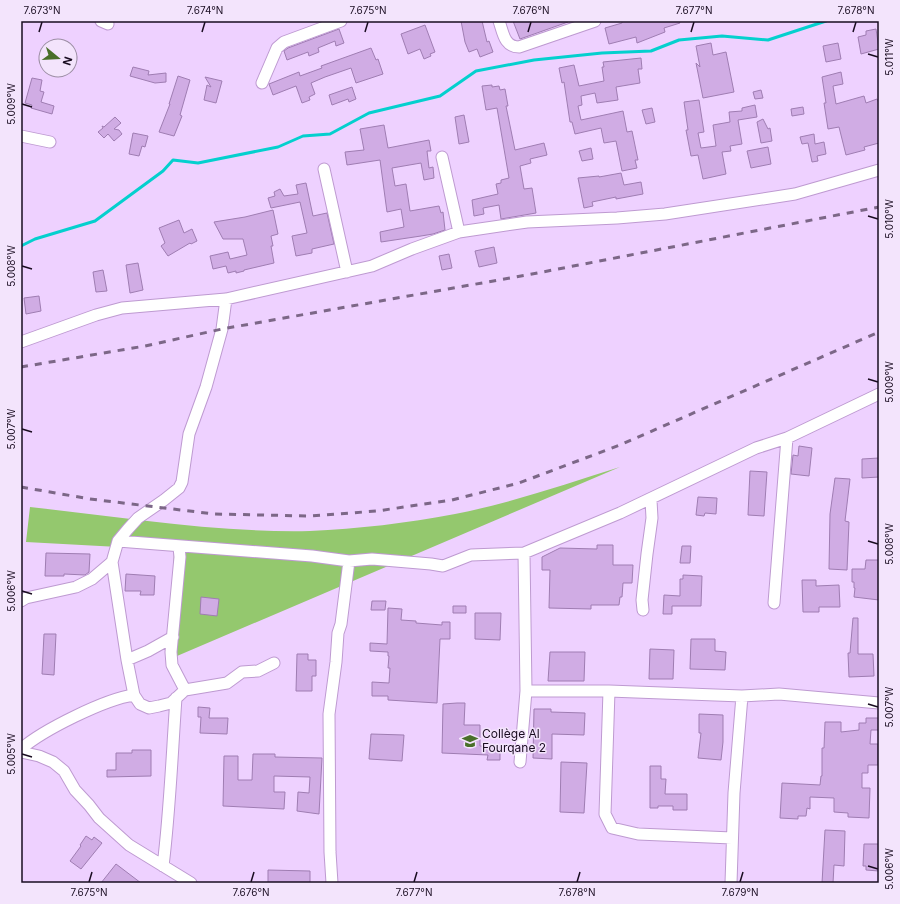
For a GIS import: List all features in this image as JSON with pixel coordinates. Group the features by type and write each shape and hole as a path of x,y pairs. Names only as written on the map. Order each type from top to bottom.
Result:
{"street":[{"path":"262,83 277,48 284,42 341,21"},
{"path":"499,21 506,42 514,47 519,47 595,21"},
{"path":"21,136 50,142"},
{"path":"442,157 459,232"},
{"path":"324,168 347,272"},
{"path":"21,342 96,315 122,308 226,299 372,266 412,249 459,232 527,222 617,218 665,214 795,194 879,170"},
{"path":"226,299 222,329 206,388 189,434 182,482 179,488 138,518 118,542 112,562 127,660 134,695 140,704 149,708 171,703 185,690 227,683 242,672 258,671 274,663"},
{"path":"118,542 312,556 349,561 372,559 443,566 471,556 524,553 650,500 756,448 787,438 879,394"},
{"path":"774,603 787,438"},
{"path":"643,610 642,600 645,568 652,518 650,500"},
{"path":"179,546 180,557 172,665 185,690"},
{"path":"520,762 526,691 524,553"},
{"path":"332,883 330,852 329,714 336,662 338,633 341,624 349,561"},
{"path":"21,600 76,587 92,579 112,562"},
{"path":"127,660 148,651 173,637"},
{"path":"526,691 609,691 742,696 779,694 879,703"},
{"path":"609,691 605,814 612,828 638,834 732,838"},
{"path":"21,751 37,738 66,722 118,698 134,695"},
{"path":"731,883 734,793 742,696"},
{"path":"164,866 169,813 171,759 176,698"},
{"path":"21,751 53,762 64,771 75,790 99,818 129,845 191,883"}],"green space":[{"path":"620,467 170,659 174,550 26,542 30,507 135,520 240,530 328,530 401,523 476,510 538,493"}],"building":[{"path":"461,21 482,21 487,42 489,41 493,52 480,57 477,49 469,52 465,42"},
{"path":"513,21 568,21 568,22 520,39"},
{"path":"622,21 679,21 680,23 664,28 665,32 637,43 636,37 609,44 605,28 622,23"},
{"path":"425,25 435,52 430,54 431,56 424,59 420,49 408,54 401,34"},
{"path":"339,29 344,43 336,46 335,41 318,48 319,52 309,56 308,52 287,60 284,51 288,48"},
{"path":"876,29 879,49 861,54 858,37 866,35 866,31"},
{"path":"711,43 713,55 726,52 734,92 703,98 696,63 700,67 696,46"},
{"path":"838,43 841,59 826,62 823,46"},
{"path":"371,48 376,60 378,59 383,74 356,83 351,68 325,77 311,83 315,94 309,97 310,100 302,103 296,86 273,95 269,84 299,72 300,76 322,68 321,66"},
{"path":"641,58 642,69 638,69 640,83 616,87 618,100 597,103 595,93 581,96 582,105 578,106 581,120 623,111 627,132 632,131 638,160 635,160 637,168 622,171 616,141 604,143 601,128 575,134 572,122 570,122 564,82 562,83 559,68 574,65 579,86 604,81 602,67 604,67 603,62"},
{"path":"133,67 149,71 148,75 166,73 166,82 155,83 130,76"},
{"path":"841,72 843,84 833,86 836,104 864,96 866,103 877,99 879,103 879,143 864,147 865,150 846,155 839,127 828,129 822,77"},
{"path":"178,76 190,80 180,115 182,116 174,136 159,132 170,104"},
{"path":"205,77 222,81 216,103 204,100 207,85 211,87"},
{"path":"32,78 42,80 40,91 44,92 41,102 54,106 52,114 31,108 32,105 25,103"},
{"path":"492,85 492,87 499,86 500,90 505,89 508,106 506,106 515,150 544,143 547,155 530,159 531,163 520,166 524,189 532,188 536,213 501,219 499,205 483,208 484,214 474,216 472,200 498,194 496,184 501,183 501,180 509,178 497,108 486,110 482,86"},
{"path":"352,87 356,99 349,102 348,99 332,105 329,95"},
{"path":"761,90 763,98 755,99 753,92"},
{"path":"699,100 704,132 698,133 701,148 716,146 713,125 730,122 729,112 742,111 742,108 755,105 757,117 738,120 742,144 730,146 731,151 722,152 726,174 703,179 698,155 691,156 686,130 688,130 684,102"},
{"path":"803,107 804,114 792,116 791,109"},
{"path":"652,108 655,122 646,124 642,110"},
{"path":"464,115 469,142 459,144 455,117"},
{"path":"115,117 121,123 114,129 119,130 122,134 114,141 108,134 104,138 98,132 103,128 102,126 104,127"},
{"path":"763,119 768,129 770,128 772,141 761,143 757,122"},
{"path":"384,125 388,148 429,140 431,151 427,151 429,168 433,167 434,178 424,180 421,163 392,168 395,186 406,184 410,211 439,206 441,213 443,212 445,230 433,234 381,242 380,232 404,227 401,209 387,212 380,160 347,165 345,152 364,150 360,129"},
{"path":"133,133 148,136 145,147 142,146 139,156 129,154"},
{"path":"814,134 815,144 824,142 826,154 817,156 818,161 812,162 808,143 802,144 800,137"},
{"path":"768,147 771,164 751,168 747,151"},
{"path":"591,148 593,159 582,161 579,151"},
{"path":"621,173 624,185 641,182 643,194 616,199 616,197 592,202 593,206 584,208 578,178 599,177"},
{"path":"306,183 313,216 327,213 334,244 312,249 312,253 296,256 292,236 307,233 300,202 271,208 268,198 275,196 274,192 280,189 284,196 298,194 296,185"},
{"path":"273,210 278,234 271,236 274,263 236,273 236,271 228,273 226,266 213,269 210,256 228,252 230,259 247,255 243,239 223,239 214,222 245,217"},
{"path":"179,220 184,233 192,229 197,241 191,244 190,243 168,256 161,246 165,243 159,228"},
{"path":"494,247 497,263 479,267 475,251"},
{"path":"449,254 452,268 442,270 439,256"},
{"path":"138,263 143,290 130,293 126,265"},
{"path":"103,270 107,291 96,292 93,272"},
{"path":"39,296 41,311 26,314 24,298"},
{"path":"799,446 812,448 809,476 791,474 793,455 798,456"},
{"path":"879,458 879,477 862,478 862,459"},
{"path":"750,471 767,472 764,516 748,515"},
{"path":"835,478 850,479 845,521 849,522 847,570 829,569 830,514"},
{"path":"698,497 717,498 716,514 705,513 704,516 696,515"},
{"path":"597,545 613,545 613,565 633,565 632,583 623,583 622,597 620,597 619,605 591,605 591,609 549,608 550,570 542,570 542,557 560,548 597,549"},
{"path":"682,546 691,546 690,563 680,563"},
{"path":"46,553 90,554 89,572 85,575 64,574 64,576 45,576"},
{"path":"866,560 879,560 879,600 854,597 855,588 854,582 852,582 852,569 865,569"},
{"path":"126,574 155,576 154,595 140,595 141,591 125,591"},
{"path":"683,575 702,576 701,606 672,606 672,614 663,614 664,595 680,596 680,579 683,579"},
{"path":"802,580 816,580 816,586 839,585 840,607 819,607 819,612 803,612"},
{"path":"201,597 219,599 217,616 200,614"},
{"path":"372,601 386,601 385,610 371,610"},
{"path":"453,606 466,606 466,613 453,613"},
{"path":"388,608 402,609 401,620 442,625 442,622 450,622 450,639 440,639 437,703 388,700 388,696 372,696 372,682 389,683 390,668 388,668 388,652 370,651 370,643 387,644"},
{"path":"475,613 501,613 500,640 475,639"},
{"path":"853,618 858,618 858,654 873,654 874,676 849,677 848,653 850,653"},
{"path":"44,634 56,634 54,675 42,674"},
{"path":"691,639 715,639 715,651 726,652 725,670 690,669"},
{"path":"650,649 674,650 673,679 649,679"},
{"path":"550,652 585,652 584,681 548,681"},
{"path":"297,654 308,654 308,660 316,660 316,676 312,676 312,691 296,691"},
{"path":"465,703 464,725 480,725 480,746 500,747 500,760 487,760 488,755 442,753 443,704"},
{"path":"198,707 210,708 209,718 228,718 227,734 200,733 201,717 198,717"},
{"path":"534,709 551,709 551,712 585,713 584,735 552,734 552,759 533,758"},
{"path":"699,714 723,715 721,760 698,758 701,733 699,733"},
{"path":"866,718 879,718 879,730 871,730 870,744 878,744 878,765 868,765 868,773 862,773 862,788 870,788 869,818 848,817 848,813 834,812 834,798 810,797 810,809 807,808 806,816 798,816 798,819 780,818 782,783 820,785 822,776 822,748 824,748 825,722 841,722 841,732 859,730 859,723 866,723"},
{"path":"371,734 404,735 402,761 369,759"},
{"path":"132,750 151,750 151,776 107,777 107,770 116,770 116,753 132,753"},
{"path":"253,754 275,754 275,757 322,758 319,814 297,811 298,792 309,793 310,777 274,776 274,792 285,792 284,809 223,806 224,756 238,756 238,780 252,780"},
{"path":"561,762 587,763 584,813 560,812"},
{"path":"650,766 661,766 661,779 666,779 665,794 687,794 687,810 673,810 673,806 658,806 658,808 650,808"},
{"path":"825,830 845,831 844,866 834,865 833,883 822,883"},
{"path":"86,836 92,840 94,837 102,843 81,869 70,861"},
{"path":"864,844 879,844 879,871 866,870 866,866 863,866"},
{"path":"116,864 141,883 101,883"},
{"path":"268,870 310,871 310,883 268,883"}],"waterway":[{"path":"21,246 35,239 95,221 163,171 173,160 198,163 278,147 303,136 330,134 369,113 440,96 476,71 534,60 602,53 651,51 679,40 722,36 768,40 826,21"}],"railway":[{"path":"21,367 145,346 222,329 527,275 879,207"},
{"path":"21,487 90,499 214,514 310,516 377,511 452,500 519,483 620,445 879,332"}],"place":[{"name":"Collège Al Fourqane 2","path":"470,741"}]}
